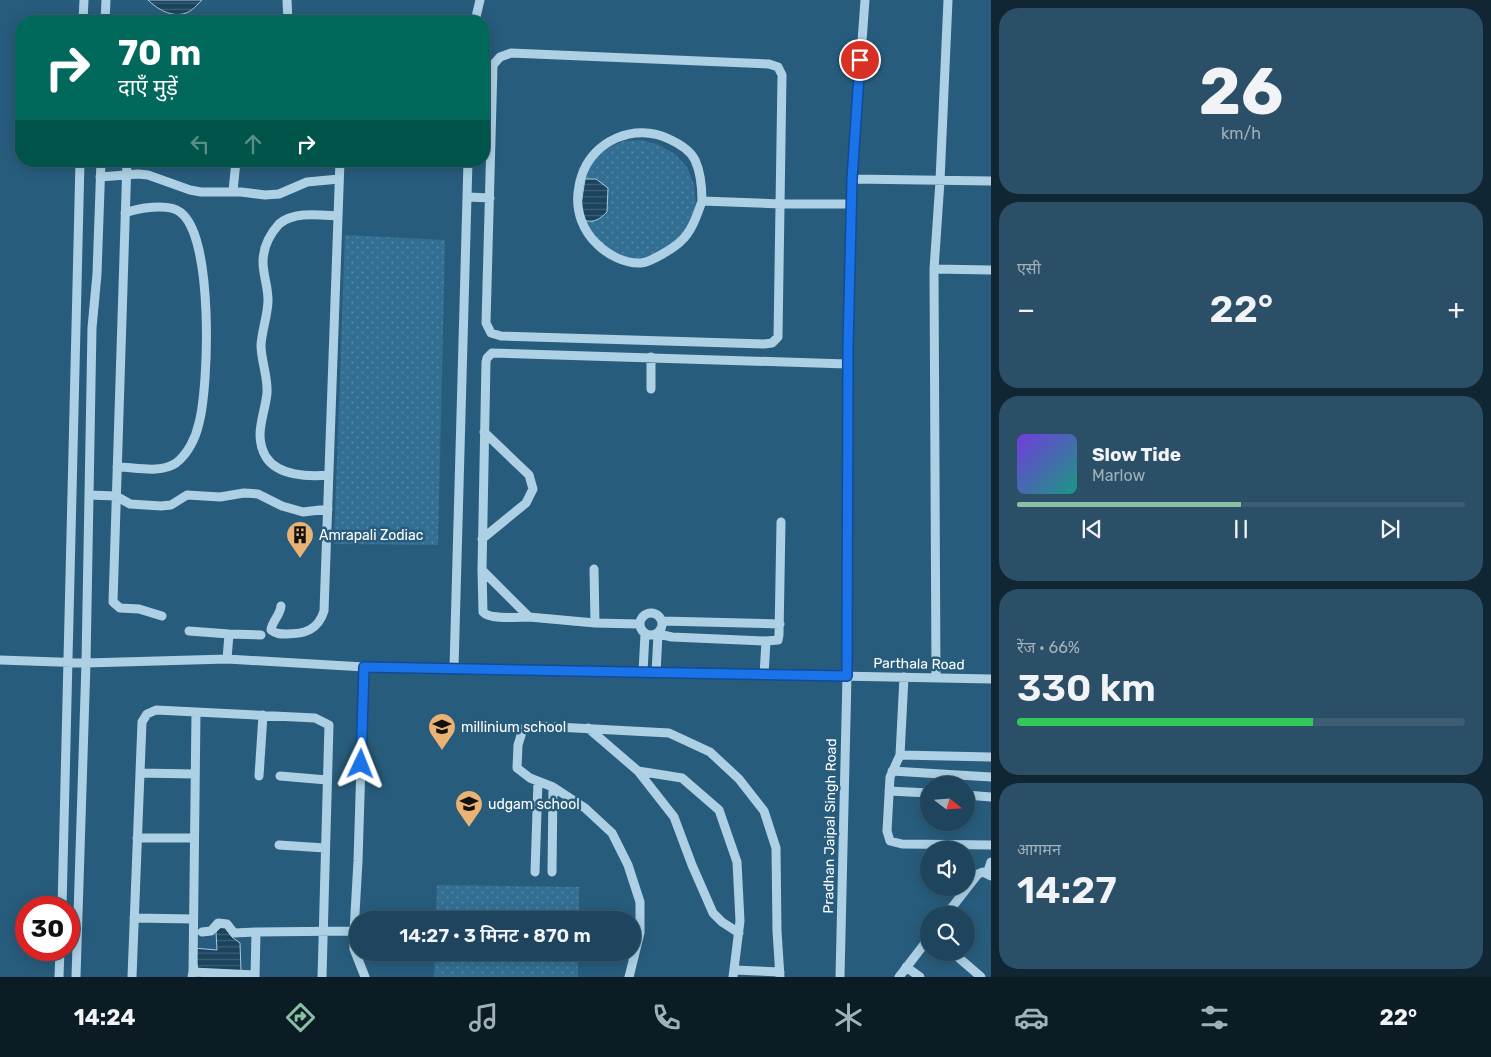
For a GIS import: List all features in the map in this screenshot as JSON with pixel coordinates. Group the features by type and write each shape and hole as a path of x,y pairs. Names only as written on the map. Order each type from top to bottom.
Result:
{"street":[{"path":"83,15 84,0"},
{"path":"105,15 106,0"},
{"path":"286,0 287,15"},
{"path":"476,15 480,0"},
{"name":"Pradhan Jaipal Singh Road","path":"840,977 847,676 847,364 851,204 865,0"},
{"path":"936,678 934,269 948,0"},
{"path":"511,53 769,64 778,67 782,75 781,204 778,337 772,342 764,344 501,336 491,333 486,323 493,65 500,57 511,53"},
{"path":"640,132 665,137 682,145 695,159 701,179 702,201 693,225 682,241 665,253 642,263 623,260 595,243 583,228 577,202 581,178 590,160 603,145 618,137 640,132"},
{"path":"62,896 80,167"},
{"path":"76,977 86,663 92,328 97,274 101,167"},
{"path":"127,167 113,602 120,608 139,609 162,616"},
{"path":"233,191 235,167"},
{"path":"281,606 280,614 271,627 273,632 295,634 307,632 315,627 324,611 340,167"},
{"path":"454,668 468,167"},
{"path":"100,177 148,175 196,191 233,191 265,195 279,194 307,182 339,179"},
{"path":"852,179 991,181"},
{"path":"468,197 490,198"},
{"path":"702,201 851,204"},
{"path":"116,467 164,468 176,463 186,453 194,438 199,424 205,386 206,308 201,258 192,227 186,216 179,210 172,208 135,209 125,213"},
{"path":"329,475 303,476 282,469 270,463 262,447 259,427 267,382 261,345 268,301 263,262 269,238 280,223 288,218 303,215 338,216"},
{"path":"934,269 991,270"},
{"path":"639,624 595,623 486,615 483,612 482,539 487,358 492,353 847,364"},
{"path":"651,357 651,389"},
{"path":"74,425 91,425"},
{"path":"482,539 526,503 533,489 529,475 484,432"},
{"path":"89,496 116,496 130,504 161,506 171,505 187,496 220,497 244,493 258,494 282,506 302,512 328,509"},
{"path":"656,673 658,634 663,625 661,618 655,613 648,613 642,617 639,624 641,631 647,636 658,634 672,637 778,640 780,624 780,522"},
{"path":"594,569 595,623"},
{"path":"482,570 529,617"},
{"path":"662,621 780,624"},
{"path":"189,631 261,635"},
{"path":"227,659 229,634"},
{"path":"643,672 645,634"},
{"path":"764,676 766,641"},
{"name":"Parthala Road","path":"0,660 86,663 227,659 364,667 991,679"},
{"path":"355,911 364,667"},
{"path":"904,677 900,755 890,777 886,831 890,841 894,844 991,846"},
{"path":"132,977 142,722 144,717 156,710 315,718 329,724 322,977"},
{"path":"196,712 192,975 255,976 256,932"},
{"path":"259,776 263,715"},
{"path":"629,977 640,933 640,902 628,865 612,833 585,808 553,787 530,778 517,768 518,745 523,729 538,726 670,733 710,752 739,779 764,811 776,848 777,931 780,974 734,973 740,921 737,862 719,810 682,778 638,771"},
{"path":"588,728 638,771 674,817 692,866 713,913 722,922 739,933"},
{"path":"900,755 991,757"},
{"path":"892,771 991,776"},
{"path":"140,773 195,774"},
{"path":"280,776 328,780"},
{"path":"535,872 538,781"},
{"path":"552,872 553,787"},
{"path":"889,791 920,793"},
{"path":"975,796 991,797"},
{"path":"137,838 194,838"},
{"path":"279,845 325,848"},
{"path":"953,906 978,874 983,872 989,875 991,862"},
{"path":"134,918 193,919"},
{"path":"202,932 211,931 218,923 227,924 234,933 349,931"},
{"path":"899,977 920,949"},
{"path":"59,977 60,961"},
{"path":"359,961 365,977"},
{"path":"962,961 981,977"},
{"path":"906,967 920,977"}],"shaded area":[{"path":"148,0 202,0 188,12 175,14 156,7"},
{"path":"642,140 659,145 675,154 687,167 694,185 696,204 691,223 681,240 648,259 628,259 610,254 583,227 583,174 593,159 607,148 624,141"},
{"path":"585,179 596,179 608,188 607,212 594,221 584,220 581,205"},
{"path":"345,235 445,240 438,545 334,544"},
{"path":"437,885 579,887 579,911 436,911"},
{"path":"224,924 232,937 240,943 241,971 199,973 193,948 217,950 216,932"},
{"path":"435,961 578,961 578,977 434,977"}],"place":[{"name":"Amrapali Zodiac","path":"300,559"},
{"name":"millinium school","path":"442,751"},
{"name":"udgam school","path":"469,828"}],"route":[{"path":"361,764 364,667 764,676 847,676 848,346 852,179 860,60"}]}
